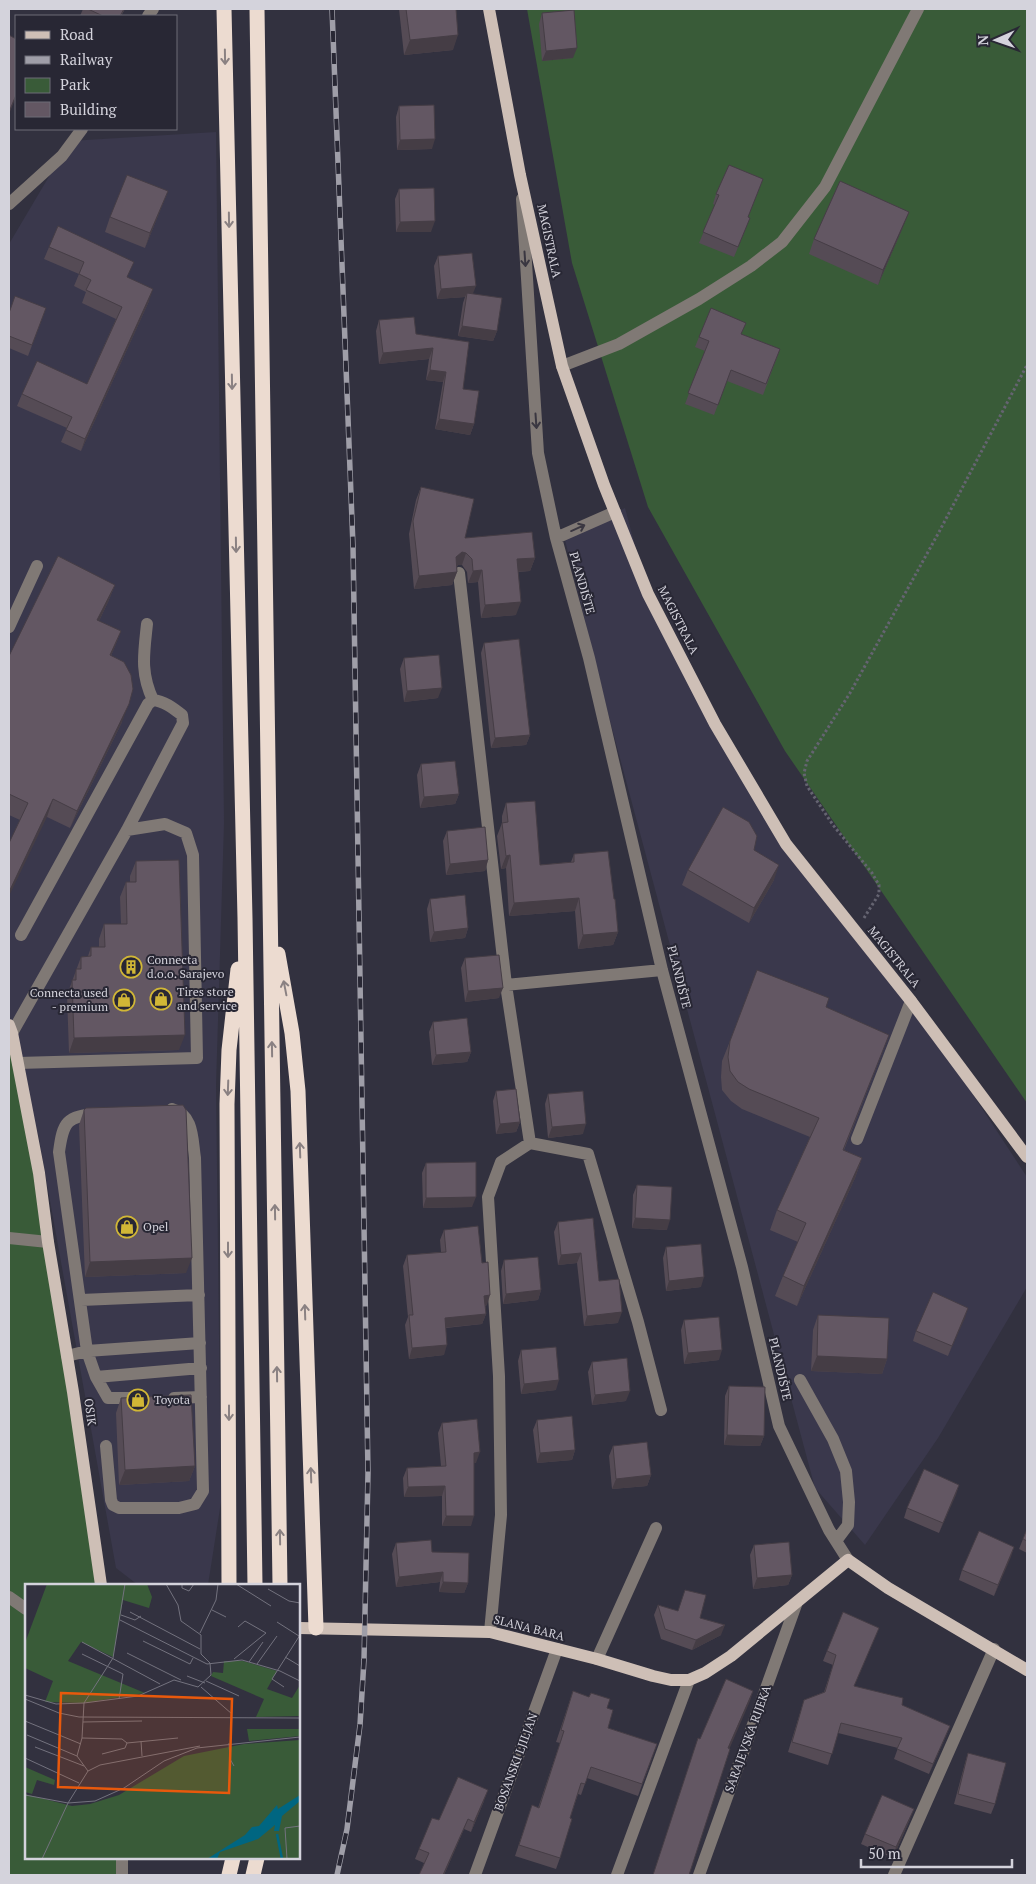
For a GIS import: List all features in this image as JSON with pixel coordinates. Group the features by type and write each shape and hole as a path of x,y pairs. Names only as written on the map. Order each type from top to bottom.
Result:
{"highway":[{"path":"224,9 244,918 255,1584"},
{"path":"257,9 280,1584"},
{"path":"270,916 287,1000 296,1068 316,1628"},
{"path":"229,1584 227,1104 229,1050 244,918"},
{"path":"229,1875 233,1859"},
{"path":"253,1875 257,1859"}],"main road":[{"name":"MAGISTRALA","path":"489,9 520,175 562,366 615,512 648,594 715,724 786,844 911,1001 1027,1157"},
{"name":"OSIK","path":"10,1029 39,1173 101,1584"},
{"path":"689,1680 705,1673 731,1656 848,1560"},
{"name":"PLANDIŠTE","path":"848,1560 888,1588 1027,1670"},
{"name":"SLANA BARA","path":"300,1628 490,1632 597,1659 653,1676 671,1680 689,1680"}],"street":[{"path":"489,9 495,9"},
{"path":"562,366 619,344 683,308 751,266 782,242 825,187 918,9"},
{"path":"9,204 62,156 81,130"},
{"name":"PLANDIŠTE","path":"520,175 538,453 556,538 589,658 662,970 742,1267 779,1426 836,1540 848,1560"},
{"path":"556,538 615,512"},
{"path":"9,627 38,566"},
{"path":"459,573 506,984 530,1143"},
{"path":"10,1029 126,830 184,723 182,715 171,707 153,700 145,685 147,624"},
{"path":"21,935 148,704 153,700"},
{"path":"18,1063 197,1058 194,855 186,833 165,824 126,830"},
{"path":"506,984 662,970"},
{"path":"857,1139 911,1001"},
{"path":"106,1446 111,1500 113,1505 118,1508 179,1508 195,1504 203,1491 195,1158 188,1120 182,1112 173,1109 164,1110"},
{"path":"107,1113 79,1115 67,1122 61,1135 59,1152 87,1351 96,1377 108,1398 201,1398"},
{"path":"490,1632 501,1515 498,1376 488,1197 502,1162 530,1143 588,1154 638,1322 661,1410"},
{"path":"9,1238 48,1242"},
{"path":"81,1300 199,1295"},
{"path":"67,1356 87,1351 200,1343"},
{"path":"96,1377 201,1368"},
{"path":"800,1380 833,1439 846,1471 849,1502 848,1525 836,1540"},
{"path":"597,1659 656,1528"},
{"path":"9,1598 25,1608"},
{"name":"SARAJEVSKA RIJEKA","path":"699,1875 797,1602"},
{"name":"BOSANSKI LJILJAN","path":"475,1875 557,1649"},
{"path":"894,1875 994,1649"},
{"path":"617,1875 689,1680"},
{"path":"122,1859 122,1875"}],"path":[{"path":"855,931 879,894 879,885 806,786 804,773 807,761 855,685 1027,365"}],"shaded area":[{"path":"216,132 224,823 216,1086 221,1502 208,1584 137,1584 116,1568 38,1134 9,1038 9,244 70,141"},
{"path":"625,508 648,594 786,844 903,988 1027,1177 1027,1287 938,1438 865,1545 815,1488 609,717 565,540"}],"green space":[{"path":"527,9 1027,9 1027,1103 785,751 648,507 572,263"},
{"path":"9,1038 16,1063 101,1584 25,1584 25,1859 118,1859 119,1875 9,1875"}],"building":[{"path":"88,9 124,9 121,15 101,15"},
{"path":"406,9 456,9 458,35 410,40"},
{"path":"574,10 577,48 546,51 542,13"},
{"path":"9,35 15,38 15,97 9,112"},
{"path":"434,105 435,139 400,140 399,106"},
{"path":"729,165 763,179 738,247 703,232 719,195 716,194"},
{"path":"127,175 168,191 150,233 110,217"},
{"path":"840,181 909,212 883,270 814,239"},
{"path":"434,188 435,221 400,222 399,189"},
{"path":"58,226 134,262 127,277 153,289 85,439 66,430 72,417 22,394 37,361 87,384 122,307 86,290 91,280 79,274 84,262 49,247"},
{"path":"472,253 476,286 441,289 438,256"},
{"path":"467,293 502,298 497,331 462,326"},
{"path":"15,296 46,308 32,345 9,336 9,313"},
{"path":"711,308 746,323 741,334 780,349 766,384 731,370 718,405 688,393 709,341 699,337"},
{"path":"414,317 416,334 469,342 463,389 479,391 474,424 439,419 446,372 430,370 433,348 383,353 379,320"},
{"path":"421,487 474,499 465,538 532,532 535,558 517,559 521,602 485,605 482,570 473,571 472,559 466,553 462,552 456,557 457,572 419,576 413,521"},
{"path":"58,556 115,585 97,620 121,631 110,655 124,662 131,675 133,689 129,704 77,811 53,799 9,892 9,843 28,803 9,794 9,656"},
{"path":"519,639 530,735 495,738 484,643"},
{"path":"439,655 442,688 407,691 404,658"},
{"path":"455,761 459,794 424,797 421,764"},
{"path":"535,801 540,865 574,862 574,854 608,851 618,932 583,935 579,898 514,903 510,855 506,856 502,823 508,822 506,803"},
{"path":"723,807 749,822 757,836 754,850 779,865 754,908 688,870"},
{"path":"485,827 488,860 450,864 447,831"},
{"name":"Connecta d.o.o. Sarajevo","path":"179,860 185,1035 74,1038 72,980 76,980 76,969 81,969 81,957 91,956 91,947 105,947 104,924 127,924 126,882 136,882 136,861"},
{"path":"465,895 468,928 434,932 430,899"},
{"path":"499,955 503,988 468,991 465,958"},
{"path":"757,970 829,998 826,1007 889,1035 843,1150 862,1158 804,1286 783,1276 806,1223 777,1210 819,1118 749,1089 738,1082 730,1071 728,1057 730,1041"},
{"path":"467,1018 471,1052 436,1055 433,1022"},
{"path":"516,1089 520,1122 500,1124 496,1091"},
{"path":"583,1091 586,1124 552,1127 548,1094"},
{"path":"183,1105 186,1110 192,1258 90,1262 84,1110 86,1108"},
{"path":"476,1162 476,1197 426,1198 426,1163"},
{"path":"637,1185 672,1187 670,1220 635,1218"},
{"path":"593,1218 599,1281 619,1279 622,1312 587,1316 581,1253 561,1255 558,1222"},
{"path":"478,1226 482,1263 488,1262 490,1295 484,1296 486,1314 445,1318 447,1345 412,1348 409,1315 413,1315 407,1255 446,1252 444,1230"},
{"path":"701,1244 704,1277 669,1281 666,1247"},
{"path":"538,1257 541,1290 506,1294 504,1260"},
{"path":"933,1292 968,1308 952,1346 916,1331"},
{"path":"818,1315 889,1318 887,1359 817,1356"},
{"path":"719,1317 722,1350 688,1353 684,1320"},
{"path":"556,1347 559,1380 524,1384 521,1350"},
{"path":"627,1358 630,1391 595,1395 592,1362"},
{"path":"729,1386 765,1387 764,1436 727,1435"},
{"path":"191,1395 195,1466 125,1470 121,1398"},
{"path":"572,1416 575,1450 540,1453 537,1420"},
{"path":"477,1419 480,1452 474,1453 474,1516 446,1516 445,1486 408,1487 407,1468 446,1466 442,1423"},
{"path":"647,1442 651,1475 616,1479 613,1446"},
{"path":"924,1469 959,1485 943,1523 907,1508"},
{"path":"1027,1529 1027,1541 1023,1539"},
{"path":"979,1531 1014,1547 998,1585 962,1570"},
{"path":"431,1540 432,1552 469,1553 468,1583 443,1582 443,1572 399,1577 396,1543"},
{"path":"789,1542 792,1575 757,1578 754,1545"},
{"path":"685,1590 706,1595 700,1618 725,1625 696,1640 665,1629 658,1605 678,1611"},
{"path":"843,1612 879,1628 854,1686 903,1698 902,1705 950,1726 933,1764 897,1749 902,1738 841,1723 832,1754 792,1742 804,1700 825,1692 836,1655 827,1651"},
{"path":"726,1679 753,1691 728,1748 730,1749 689,1875 653,1875 698,1738 700,1739"},
{"path":"573,1691 589,1697 591,1693 610,1699 607,1708 613,1710 608,1728 657,1744 642,1784 591,1767 585,1784 581,1783 560,1858 519,1845 532,1805 539,1808 564,1731 561,1730"},
{"path":"968,1753 1006,1763 995,1804 958,1794"},
{"path":"458,1777 488,1790 474,1822 468,1819 443,1875 419,1875 429,1853 419,1849 432,1818 439,1820"},
{"path":"882,1795 914,1809 896,1847 865,1834"}],"railway":[{"path":"332,9 353,546 368,1473 364,1660 360,1725 347,1829 337,1875"}],"place":[{"name":"Connecta d.o.o. Sarajevo","path":"131,967"},
{"name":"Tires store and service","path":"161,999"},
{"name":"Connecta used - premium","path":"124,1000"},
{"name":"Opel","path":"127,1227"},
{"name":"Toyota","path":"138,1400"}]}
